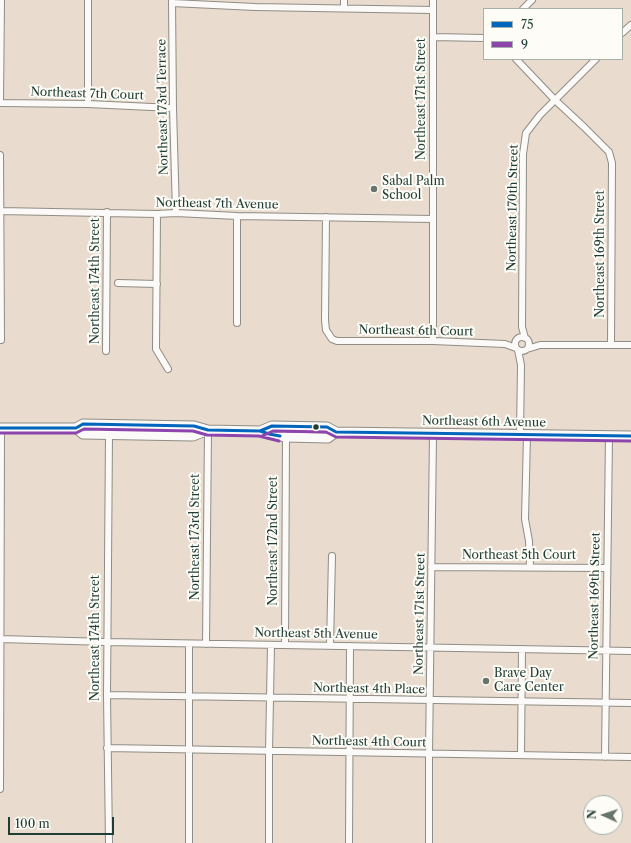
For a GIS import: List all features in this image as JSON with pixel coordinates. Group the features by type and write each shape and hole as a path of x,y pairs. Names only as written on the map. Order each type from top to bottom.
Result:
{"main road":[{"name":"Northeast 6th Avenue","path":"0,428 76,428 83,424 194,426 208,430 260,431 286,437 328,438 336,432"},
{"name":"Northeast 6th Avenue","path":"260,431 272,426 327,427 336,432 631,436"},
{"name":"Northeast 6th Avenue","path":"76,428 83,434 193,436 208,430"}],"street":[{"path":"0,102 1,0"},
{"path":"88,0 88,104"},
{"path":"344,0 344,8"},
{"name":"Northeast 171st Street","path":"433,0 433,342"},
{"path":"524,8 532,0"},
{"path":"172,2 255,3 344,8 433,10"},
{"name":"Northeast 173rd Terrace","path":"172,2 176,213"},
{"path":"623,32 631,25"},
{"path":"433,37 483,38"},
{"path":"517,60 555,100"},
{"name":"Northeast 170th Street","path":"522,339 523,154 526,133 555,100 595,60"},
{"name":"Northeast 169th Street","path":"555,100 609,152 612,163 611,345"},
{"name":"Northeast 7th Court","path":"0,102 173,108"},
{"path":"0,155 1,340"},
{"name":"Northeast 7th Avenue","path":"0,211 433,218"},
{"name":"Northeast 174th Street","path":"106,351 107,212"},
{"path":"157,214 156,349 168,369"},
{"path":"237,216 237,323"},
{"name":"Northeast 6th Court","path":"326,217 325,320 326,330 332,339 337,341 505,344 522,349"},
{"path":"118,283 157,284"},
{"path":"522,339 540,345"},
{"path":"522,339 515,345 522,349 540,345 631,345"},
{"path":"522,339 528,345 522,349"},
{"name":"Northeast 6th Court","path":"505,344 522,339"},
{"path":"522,349 521,365 526,519 530,566"},
{"path":"0,428 0,789"},
{"name":"Northeast 173rd Street","path":"206,644 208,430"},
{"name":"Northeast 174th Street","path":"108,843 106,695 109,434"},
{"name":"Northeast 171st Street","path":"429,843 433,434"},
{"name":"Northeast 169th Street","path":"605,757 609,435"},
{"name":"Northeast 172nd Street","path":"285,645 286,437"},
{"path":"330,646 332,556"},
{"name":"Northeast 5th Court","path":"431,567 530,566 607,568"},
{"name":"Northeast 5th Avenue","path":"0,639 189,644 631,651"},
{"path":"189,644 189,843"},
{"path":"269,843 271,645"},
{"path":"349,843 351,700 350,646"},
{"path":"520,755 522,650"},
{"name":"Northeast 4th Place","path":"106,695 351,700 631,703"},
{"name":"Northeast 4th Court","path":"107,748 631,757"}],"transit line":[{"name":"75","path":"0,428 76,428 83,424 194,426 208,430 260,431 280,436"},
{"name":"75","path":"260,431 272,426 327,427 336,432 631,436"},
{"name":"9","path":"0,433 76,433 84,429 193,431 207,435 259,436 279,441"},
{"name":"9","path":"262,436 273,431 326,432 336,437 631,441"}],"place":[{"name":"Sabal Palm School","path":"374,189"},
{"name":"Brave Day Care Center","path":"486,681"}]}
